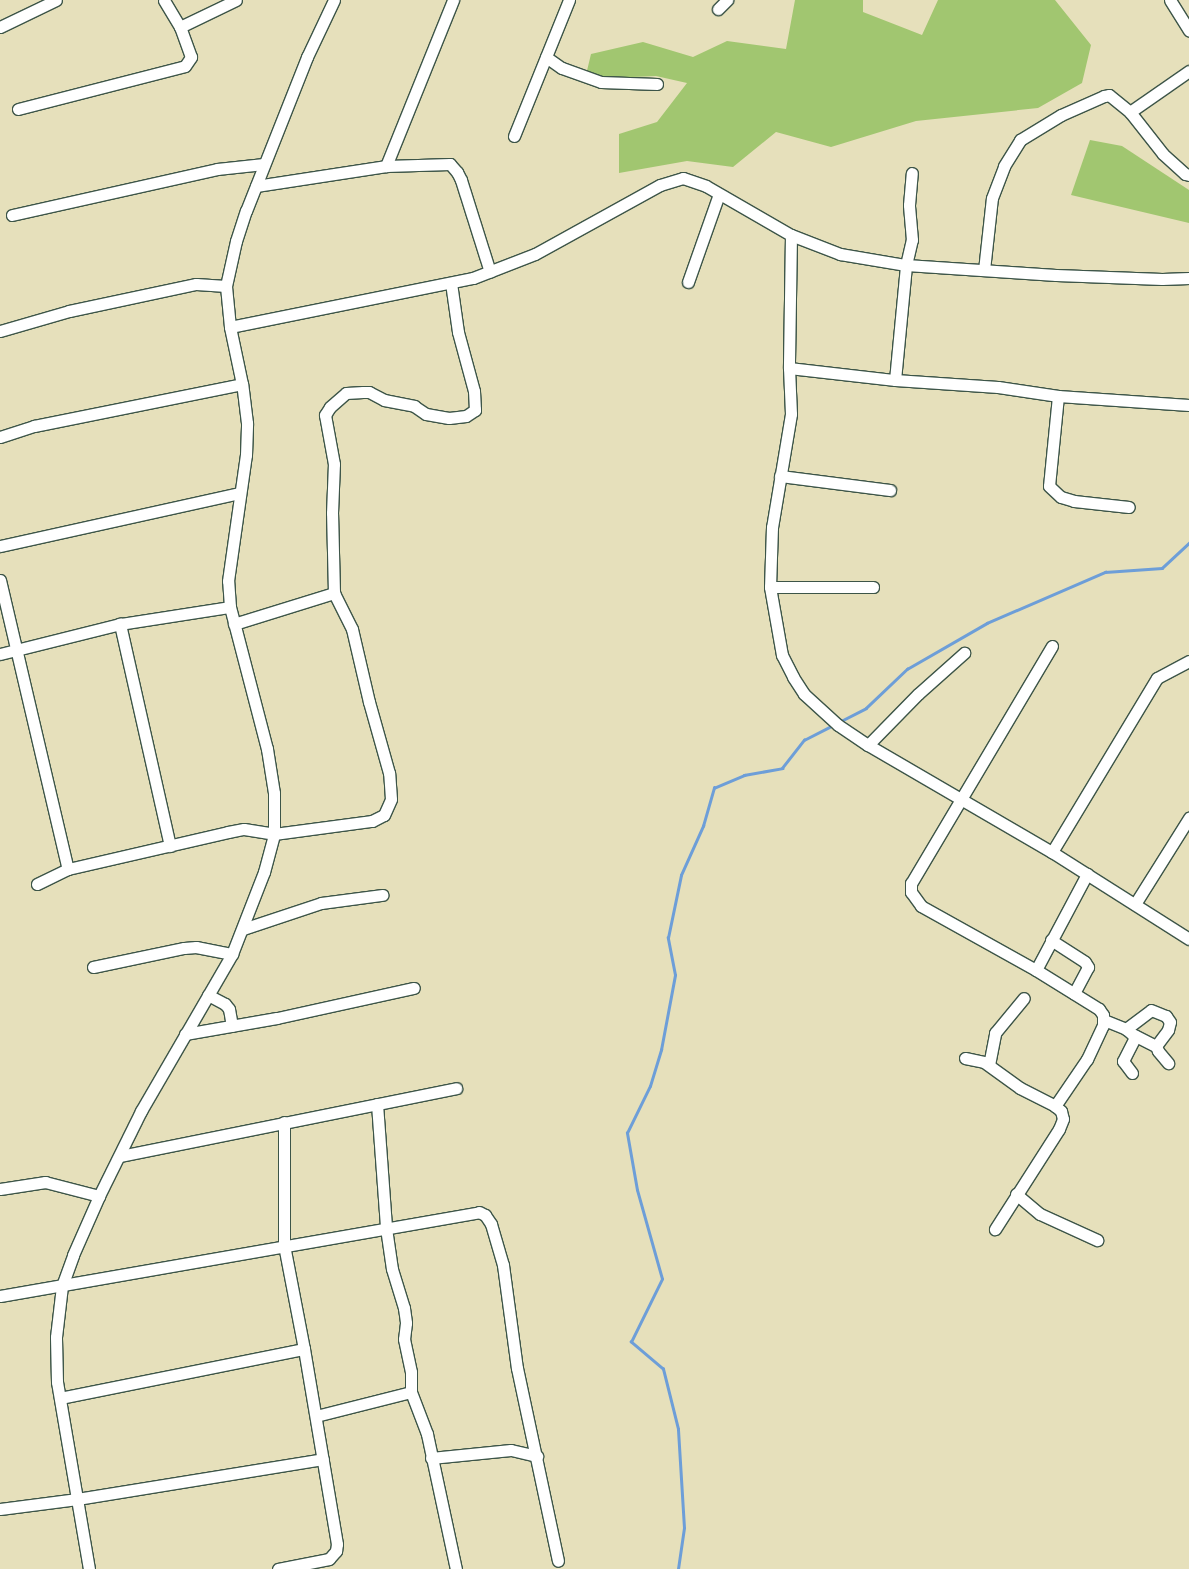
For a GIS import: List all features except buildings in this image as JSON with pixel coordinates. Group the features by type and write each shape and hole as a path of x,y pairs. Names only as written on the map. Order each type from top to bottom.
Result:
{"street":[{"path":"18,109 185,66 191,57 180,27 164,0"},
{"path":"180,27 236,0"},
{"path":"89,1569 57,1382 56,1345 62,1286 72,1256 99,1196 141,1111 232,954 264,872 274,834 274,793 267,749 230,607 228,581 246,447 247,424 242,384 230,327 226,286 236,241 264,164 308,57 334,0"},
{"path":"386,166 453,0"},
{"path":"514,136 569,0"},
{"path":"718,9 727,0"},
{"path":"1170,0 1189,31"},
{"path":"0,27 49,1"},
{"path":"546,56 562,68 601,82 657,84"},
{"path":"1130,112 1189,71"},
{"path":"984,270 992,198 1001,172 1020,140 1061,115 1109,95 1130,112 1163,154 1185,174 1189,175"},
{"path":"256,186 386,166 446,163 454,167 461,180 490,272"},
{"path":"12,214 217,169 264,164"},
{"path":"895,380 906,265 912,240 909,205 912,173"},
{"path":"230,327 451,283 490,272 535,254 669,181 683,178 695,181 791,234 840,254 906,265 1162,279 1189,278"},
{"path":"688,282 719,194"},
{"path":"791,234 789,368 791,414 772,527 770,587 782,655 804,694 835,722 868,745 1052,852 1189,939"},
{"path":"37,884 68,869 244,829 274,834 372,821 384,815 391,799 389,773 369,702 352,629 334,593 332,513 334,464 325,415 341,396 346,393 363,392 369,392 384,400 410,404 426,414 441,417 466,416 475,410 474,390 458,332 451,283"},
{"path":"0,331 68,311 196,284 226,286"},
{"path":"789,368 895,380 998,387 1058,396 1189,405"},
{"path":"0,436 34,426 242,384"},
{"path":"1058,396 1049,486 1061,497 1074,501 1129,507"},
{"path":"780,476 890,490"},
{"path":"0,546 239,493"},
{"path":"0,580 68,869"},
{"path":"770,587 873,587"},
{"path":"234,624 334,593"},
{"path":"0,654 120,624 230,607"},
{"path":"120,624 170,846"},
{"path":"1052,646 911,883 910,892 921,906 1074,993 1099,1009 1104,1020 1156,1046 1168,1063"},
{"path":"868,745 918,694 964,653"},
{"path":"1052,852 1157,678 1189,661"},
{"path":"1135,904 1189,818"},
{"path":"1036,970 1087,874"},
{"path":"243,929 321,903 382,895"},
{"path":"1051,940 1085,962 1088,967 1074,993"},
{"path":"93,967 184,948 196,947 232,954"},
{"path":"186,1034 414,988"},
{"path":"208,995 225,1004 229,1009 232,1026"},
{"path":"989,1065 995,1033 1024,998"},
{"path":"1132,1073 1123,1061 1131,1032 1150,1010 1166,1016 1170,1022 1168,1030 1156,1046"},
{"path":"1055,1106 1086,1059 1104,1020"},
{"path":"965,1058 979,1060 989,1065 1020,1088 1055,1106 1062,1115 1062,1123 994,1229"},
{"path":"120,1156 456,1088"},
{"path":"376,1104 386,1228 392,1268 404,1308 406,1323 404,1339 411,1372 411,1392 422,1417 456,1569"},
{"path":"278,1569 323,1561 333,1556 336,1551 316,1416 284,1245 284,1122"},
{"path":"0,1189 45,1182 99,1196"},
{"path":"1016,1194 1040,1214 1098,1240"},
{"path":"0,1296 471,1212 485,1215 491,1224 504,1272 517,1368 558,1561"},
{"path":"60,1398 304,1349"},
{"path":"316,1416 411,1392"},
{"path":"431,1458 511,1450 537,1456"},
{"path":"0,1509 77,1500 323,1459"}],"green space":[{"path":"795,0 863,0 863,12 922,35 938,0 1055,0 1091,45 1082,83 1038,108 916,121 831,147 776,132 733,167 687,161 619,173 619,134 657,122 687,83 656,76 585,79 591,54 643,42 693,57 727,41 786,49"},
{"path":"1090,140 1122,146 1189,190 1189,223 1071,195"}],"waterway":[{"path":"839,722 866,708 907,669 987,623 1105,572 1162,568 1189,543"},
{"path":"678,1569 684,1528 678,1429 663,1369 631,1342 662,1279 637,1190 627,1133 650,1086 661,1050 675,975 668,938 681,875 703,826 714,788 744,775 782,768 804,740 832,726"}]}
